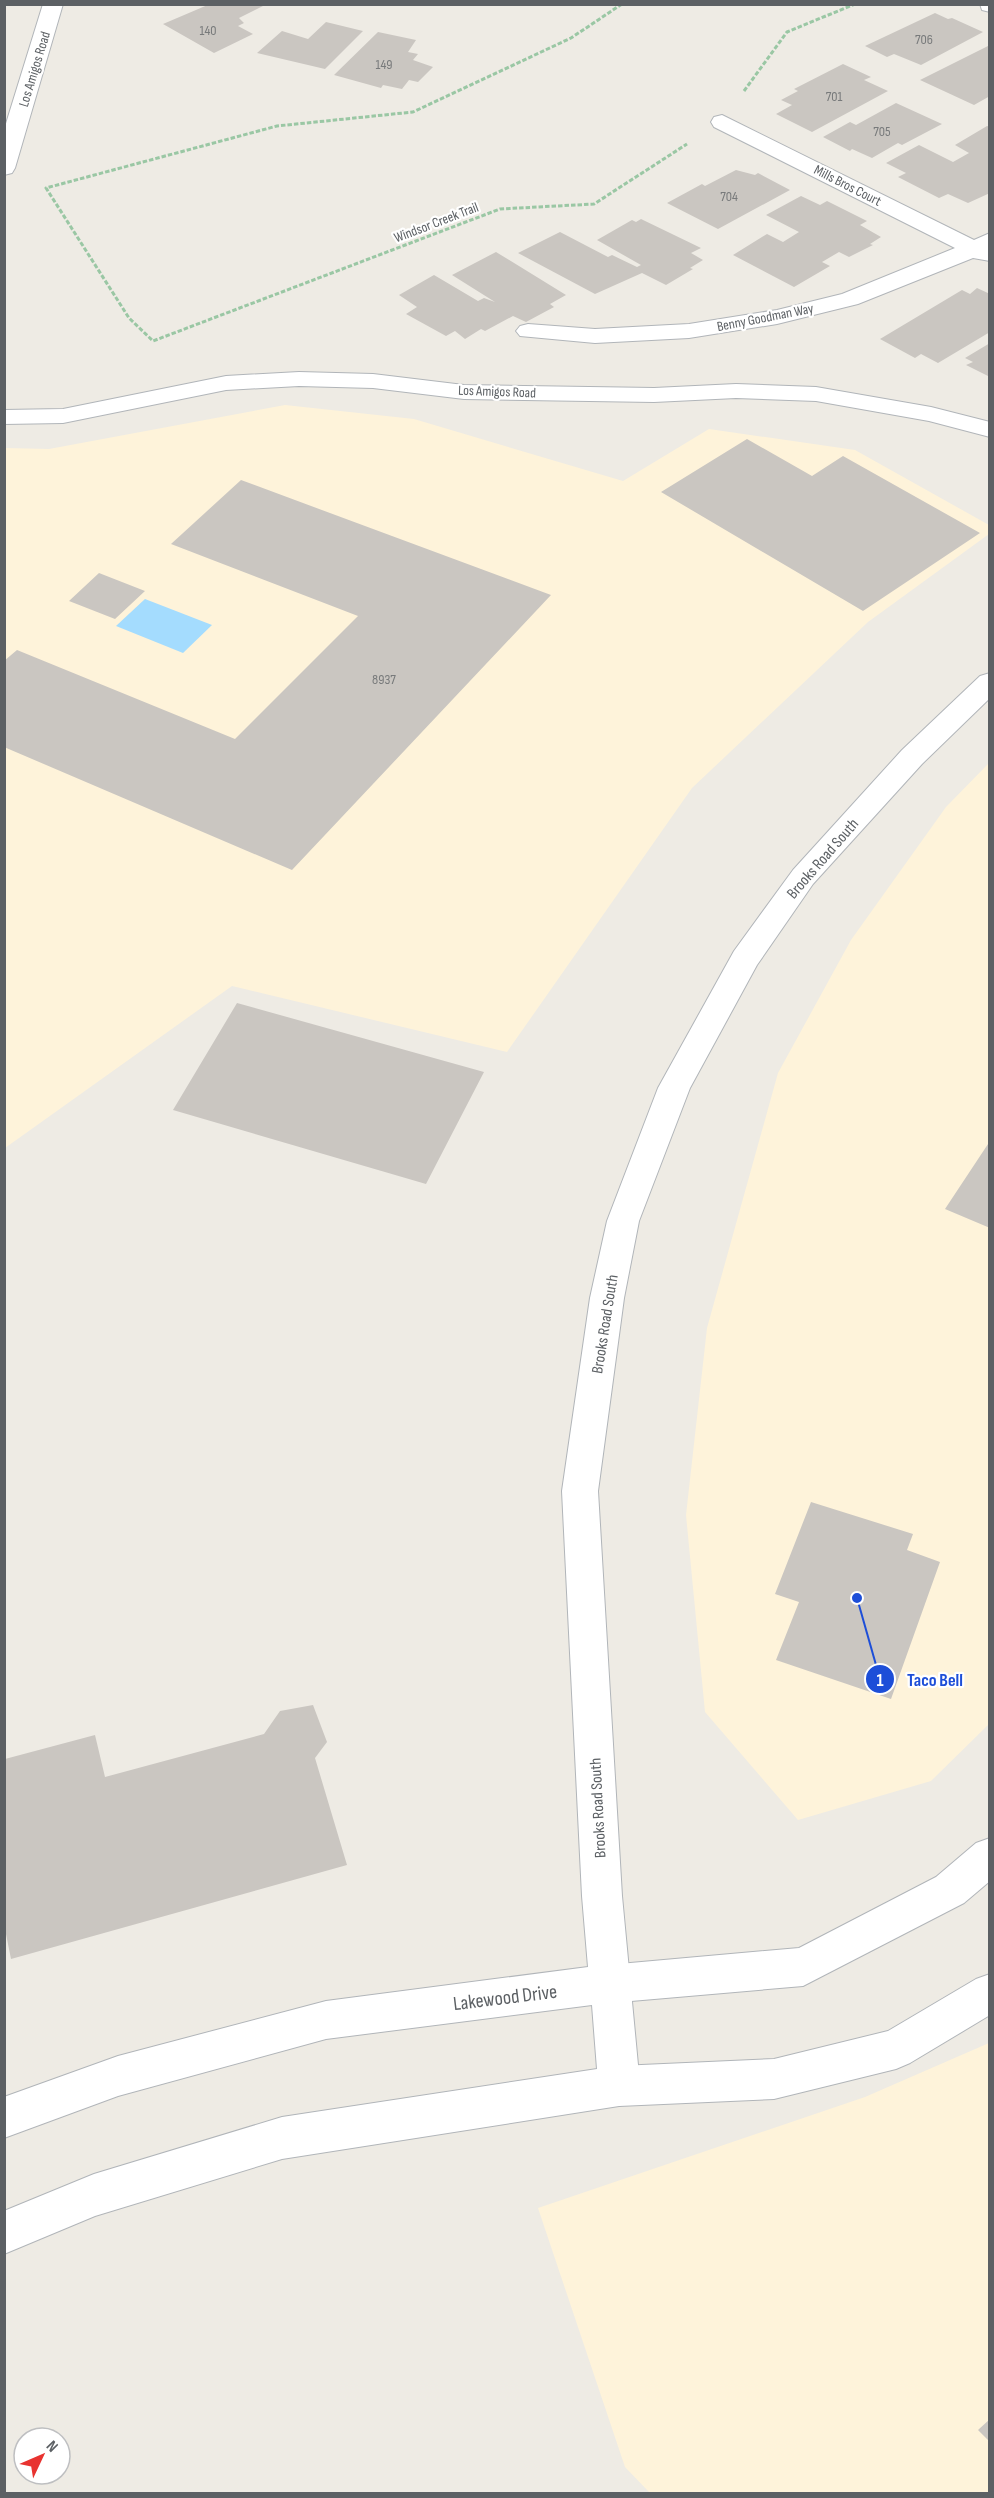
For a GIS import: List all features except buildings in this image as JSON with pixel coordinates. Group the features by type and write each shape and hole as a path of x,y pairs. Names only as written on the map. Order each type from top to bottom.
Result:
{"street":[{"name":"Los Amigos Road","path":"4,168 53,4"},
{"name":"Mills Bros Court","path":"722,122 984,249"},
{"name":"Benny Goodman Way","path":"528,331 595,336 689,331 777,317 850,299 984,249"},
{"name":"Los Amigos Road","path":"4,417 63,416 226,383 299,379 373,381 464,392 654,395 736,391 816,394 931,414 990,430"},
{"name":"Brooks Road South","path":"619,2086 608,1984 580,1491 607,1298 623,1221 674,1088 745,959 803,877 912,757 990,682"},
{"name":"Lakewood Drive","path":"4,2118 118,2076 326,2020 608,1984 803,1967 950,1890 990,1856"},
{"path":"4,2233 94,2195 282,2138 619,2086 774,2079 896,2049 990,1993"}],"path":[{"name":"Windsor Creek Trail","path":"622,4 571,38 413,112 277,126 46,188 129,318 153,341 501,209 594,204 722,122 787,32 855,4"}],"shaded area":[{"path":"285,405 414,419 623,481 709,429 855,450 989,525 989,534 868,622 692,788 507,1052 232,986 5,1148 5,448 49,449"},
{"path":"989,763 989,1724 931,1781 798,1820 705,1712 686,1515 707,1328 778,1073 851,940 946,807"},
{"path":"989,2043 989,2493 650,2493 625,2467 538,2208 865,2097"}],"water":[{"path":"145,599 212,625 183,653 116,626"}],"place":[{"name":"Taco Bell","path":"857,1598"}]}
